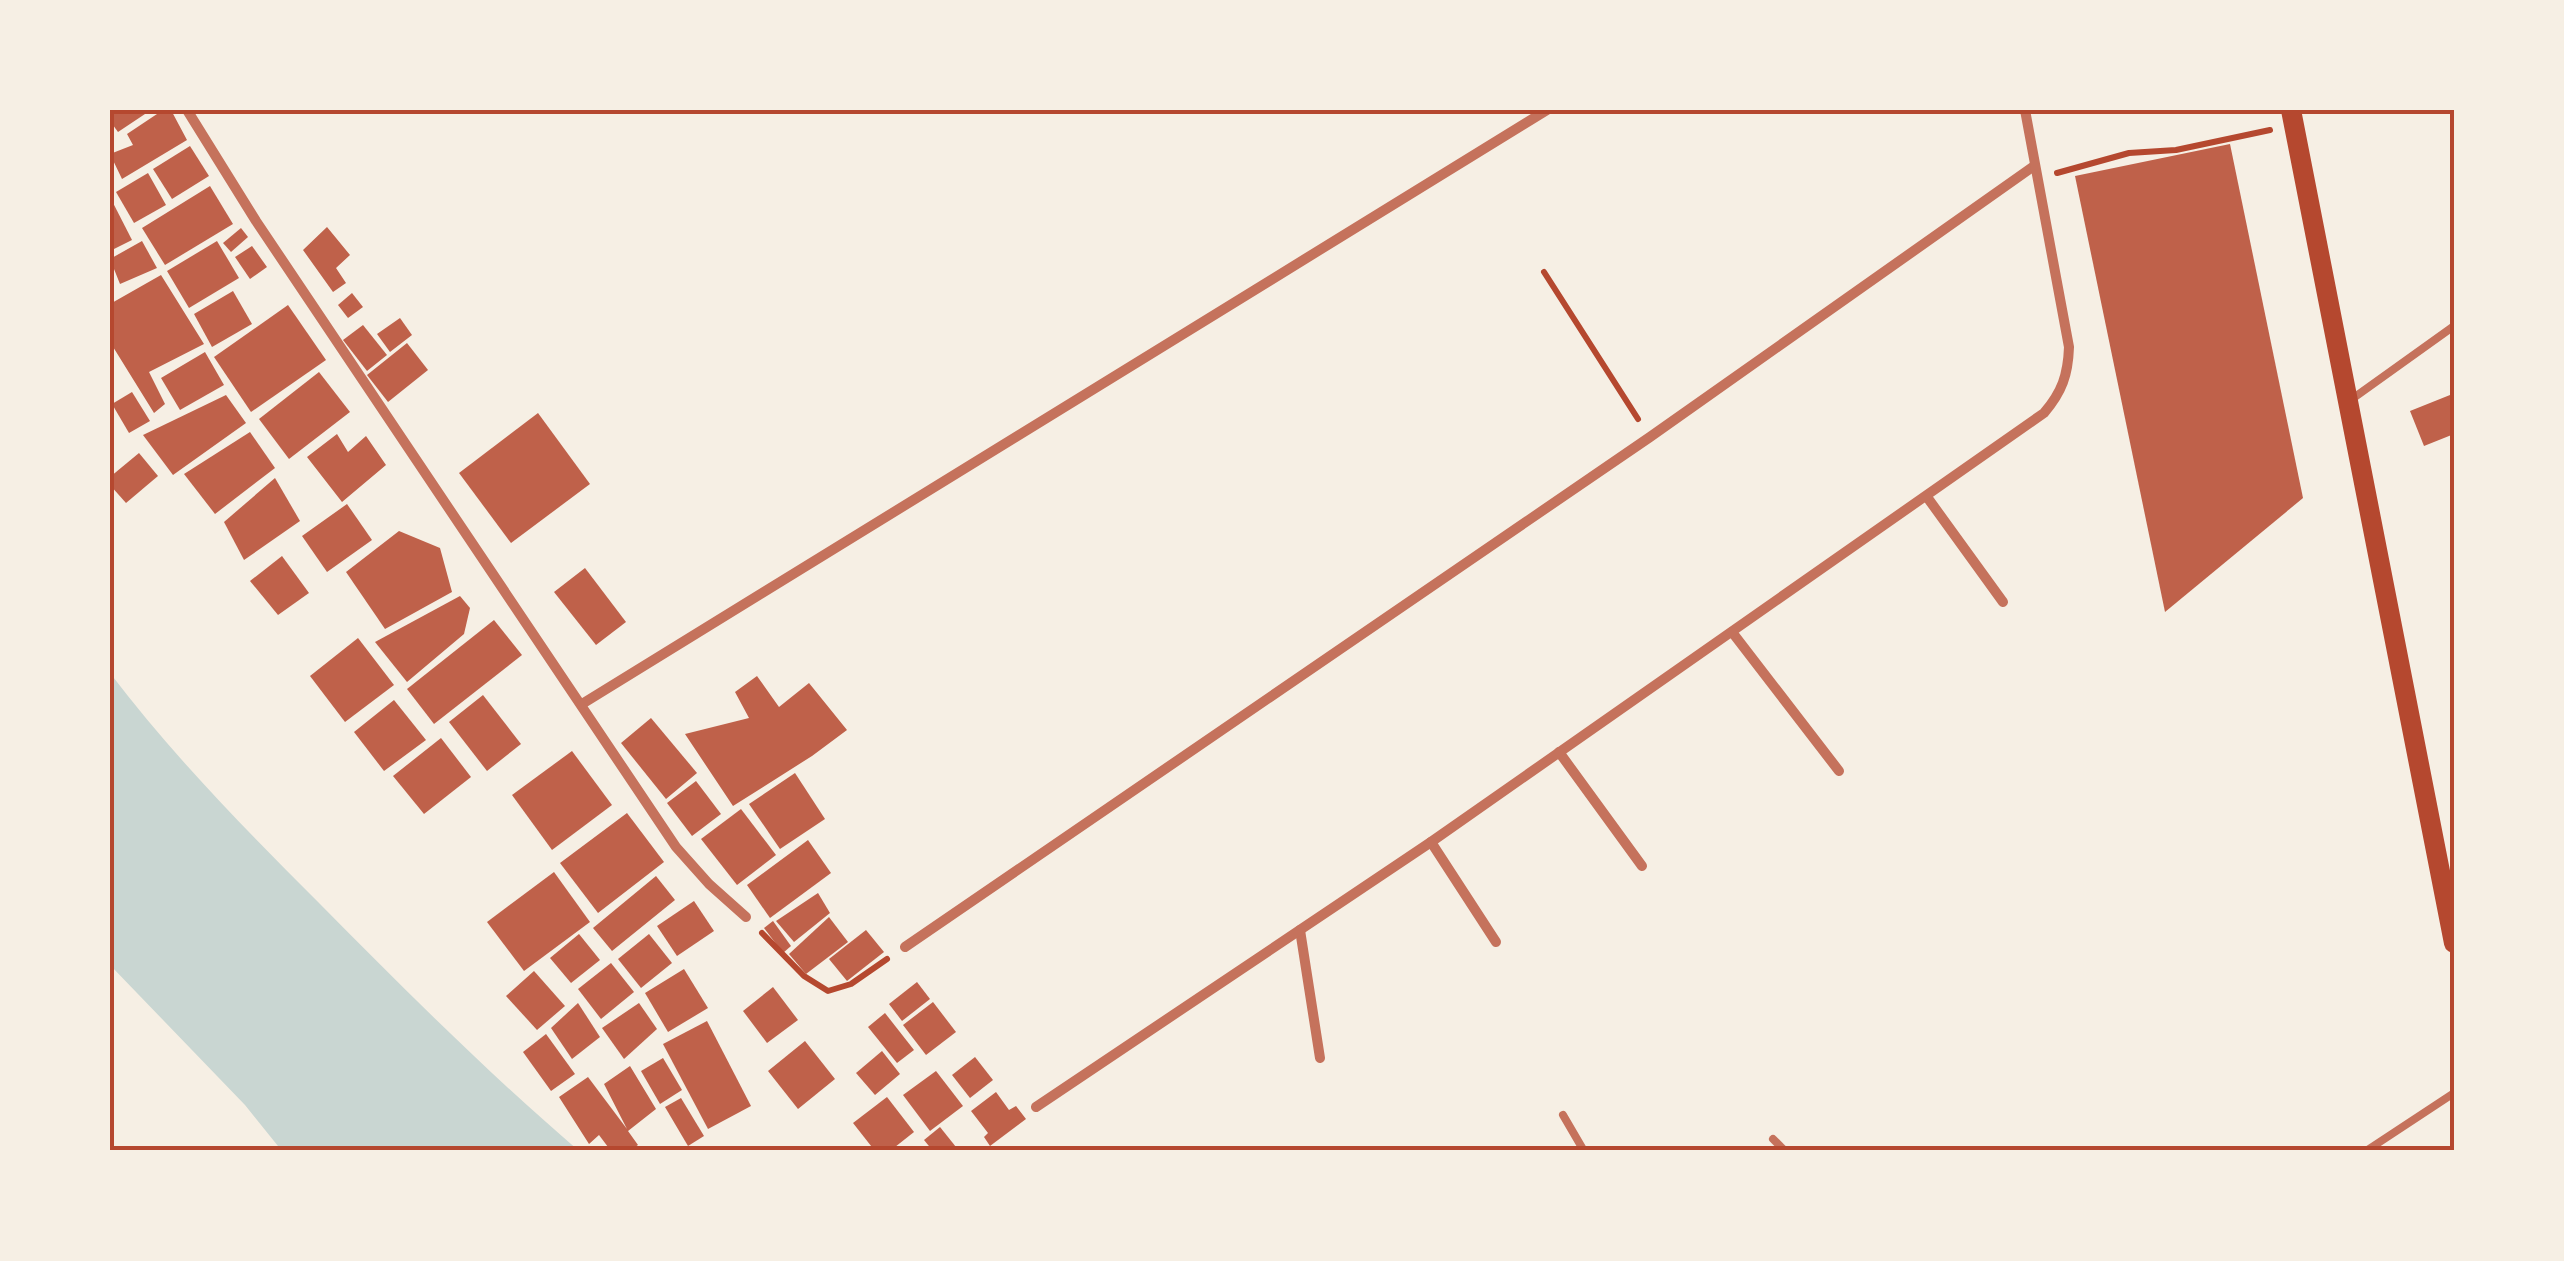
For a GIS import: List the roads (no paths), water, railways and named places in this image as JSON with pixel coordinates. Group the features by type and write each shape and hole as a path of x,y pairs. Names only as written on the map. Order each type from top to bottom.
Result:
{"main road":[{"path":"2293,118 2454,943"}],"street":[{"path":"188,110 256,221 676,847 708,884 746,917"},
{"path":"582,704 1547,110"},
{"path":"1036,1107 1431,842 2035,421 2059,396 2069,347 2026,110"},
{"path":"905,947 2035,172"},
{"path":"1927,497 2002,602"},
{"path":"1732,632 1839,771"},
{"path":"1560,752 1642,866"},
{"path":"1431,842 1496,942"},
{"path":"1300,930 1320,1058"}],"lane":[{"path":"2350,400 2454,326"},
{"path":"2366,1151 2454,1093"},
{"path":"1563,1114 1584,1151"},
{"path":"1773,1139 1785,1151"}]}
